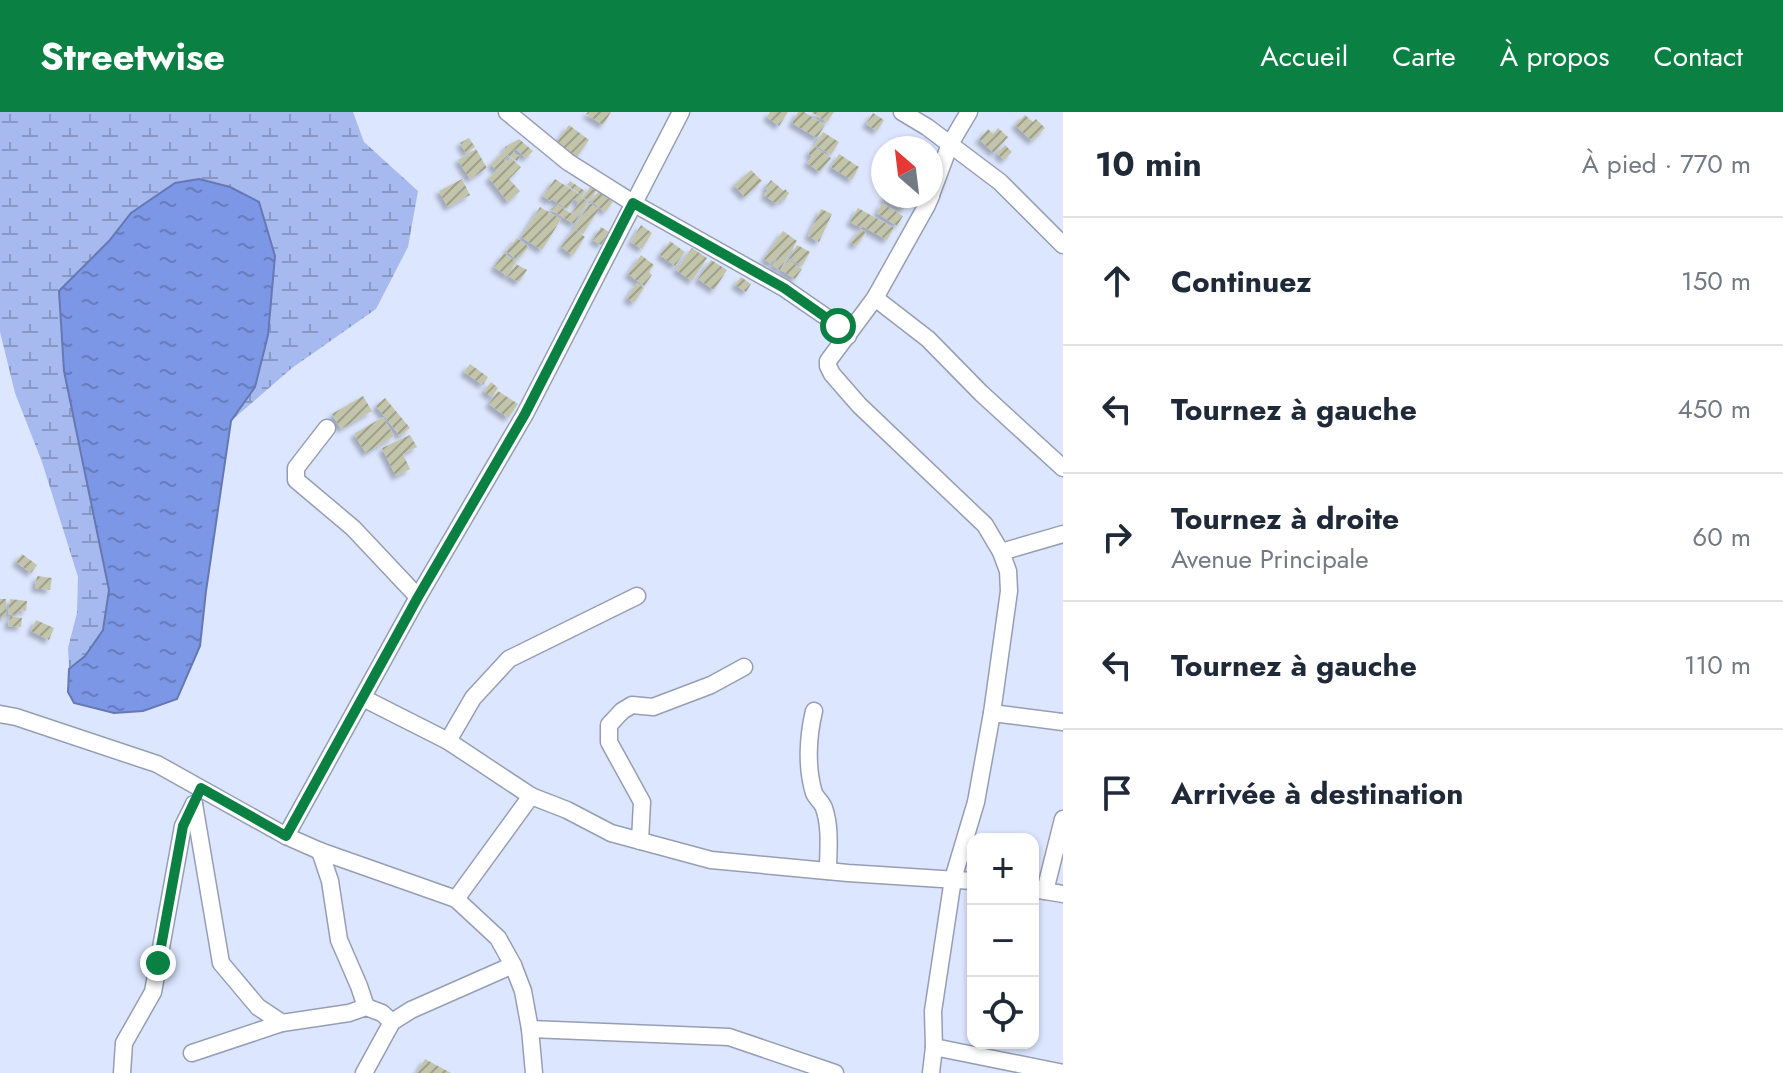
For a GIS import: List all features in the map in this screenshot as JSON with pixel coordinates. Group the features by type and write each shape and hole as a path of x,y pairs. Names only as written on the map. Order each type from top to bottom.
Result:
{"street":[{"path":"507,112 568,162 633,203 784,288 848,336"},
{"path":"286,836 418,597 525,414 681,112"},
{"path":"902,112 1000,182 1063,245"},
{"path":"943,163 969,112"},
{"path":"924,208 875,298 828,361 828,366 859,405 985,525 1008,571 1009,591 992,713 976,802 953,879 933,1011 931,1073"},
{"path":"875,298 928,339 981,393 1063,468"},
{"path":"327,428 296,468 296,480 353,528 418,597"},
{"path":"1001,552 1063,534"},
{"path":"448,741 473,698 509,659 637,596"},
{"path":"640,841 642,802 609,742 609,725 632,705 653,707 711,685 744,667"},
{"path":"363,698 448,741 531,796 567,810 611,833 711,860 967,880"},
{"path":"814,711 810,726 809,759 815,795 824,806 829,835 828,871"},
{"path":"992,713 1063,722"},
{"path":"0,714 157,764 286,836 456,899 498,938 513,965 523,991 534,1073"},
{"path":"122,1073 124,1043 153,992 183,826 201,788"},
{"path":"456,899 531,796"},
{"path":"194,804 221,963 258,1007 282,1023"},
{"path":"1063,819 1039,890 1063,894"},
{"path":"320,851 330,881 339,940 366,1007"},
{"path":"364,1073 392,1022 411,1010 513,965"},
{"path":"192,1053 282,1023 349,1013 366,1007 382,1013 392,1022"},
{"path":"530,1029 729,1037 835,1073"},
{"path":"934,1047 1063,1073"}],"green space":[{"path":"0,112 353,112 364,142 418,191 408,247 376,309 292,368 231,421 255,387 131,213 109,241 60,291 109,590 103,629 85,656 69,668 68,648 77,613 78,577 42,462 15,393 0,332"}],"water":[{"path":"199,179 230,187 259,202 275,256 268,335 255,387 231,421 200,646 177,699 143,711 114,713 74,703 68,692 69,669 85,656 103,630 109,590 64,371 59,291 109,241 131,213 175,183"}],"building":[{"path":"611,112 603,125 586,114"},
{"path":"770,112 788,112 779,126 767,117"},
{"path":"798,112 804,112 825,125 817,138 792,123"},
{"path":"811,112 834,112 827,122"},
{"path":"873,113 884,120 877,131 866,124"},
{"path":"1025,115 1033,122 1036,119 1045,128 1032,141 1015,125"},
{"path":"569,125 589,140 577,157 557,142"},
{"path":"998,128 1008,137 994,153 979,139 988,129 993,134"},
{"path":"823,132 839,142 831,155 815,145"},
{"path":"469,138 475,147 466,153 460,143"},
{"path":"519,139 533,151 526,158 516,149 513,151 520,157 517,161 508,155 504,160 507,162 511,158 521,167 509,179 520,191 508,202 489,178 504,164 496,170 491,164 505,147"},
{"path":"1005,145 1012,152 1004,160 997,153"},
{"path":"814,146 831,158 820,172 807,163 812,156 808,154"},
{"path":"476,149 487,168 470,179 458,160"},
{"path":"839,154 859,167 852,180 831,167"},
{"path":"751,170 762,181 745,197 734,185"},
{"path":"462,179 470,195 448,207 439,191"},
{"path":"555,179 578,194 567,185 570,181 585,191 581,197 588,202 574,224 551,210 556,204 572,214 579,202 574,199 567,209 543,196"},
{"path":"771,180 789,193 784,201 781,199 777,204 764,195"},
{"path":"591,186 597,190 589,201 583,197"},
{"path":"599,191 613,202 605,212 591,201"},
{"path":"590,203 599,209 583,234 574,228"},
{"path":"540,207 549,212 548,215 550,213 561,219 542,250 521,237"},
{"path":"858,208 894,228 887,240 850,222"},
{"path":"880,208 890,208 903,216 897,226 877,213"},
{"path":"821,209 832,214 819,242 808,236"},
{"path":"641,225 652,233 642,249 631,242"},
{"path":"601,227 609,232 601,245 593,240"},
{"path":"574,229 585,237 573,255 561,247"},
{"path":"861,229 866,233 856,246 851,242"},
{"path":"783,231 797,241 780,270 773,266 784,246 772,264 764,259"},
{"path":"517,238 529,247 517,260 506,251"},
{"path":"670,241 685,252 675,266 660,255"},
{"path":"797,245 810,252 802,266 789,259"},
{"path":"692,248 707,258 692,281 676,270"},
{"path":"504,253 516,262 507,276 494,267"},
{"path":"641,255 654,265 649,272 652,275 644,286 628,274"},
{"path":"711,260 727,270 714,290 698,279"},
{"path":"788,260 802,269 795,279 781,270"},
{"path":"516,264 527,270 519,282 508,276"},
{"path":"741,277 751,284 746,292 735,285"},
{"path":"637,283 644,288 634,303 627,298"},
{"path":"470,364 488,377 483,385 464,372"},
{"path":"491,382 498,388 492,397 484,391"},
{"path":"498,391 518,404 508,418 489,404"},
{"path":"363,396 372,411 341,429 332,414"},
{"path":"385,398 410,428 400,436 376,406"},
{"path":"383,417 394,436 366,453 354,434"},
{"path":"410,435 417,447 403,454 410,469 396,476 382,448"},
{"path":"22,554 37,565 31,573 16,562"},
{"path":"37,576 52,578 50,590 35,588"},
{"path":"0,599 6,599 6,617 0,617"},
{"path":"10,599 27,601 26,611 19,610 18,615 8,614"},
{"path":"10,616 22,618 21,627 8,626"},
{"path":"36,620 54,628 49,640 31,631"},
{"path":"425,1059 451,1073 417,1073"}],"route":[{"path":"158,963 183,826 201,788 286,836 418,597 525,414 633,203 784,288 838,326"}]}
